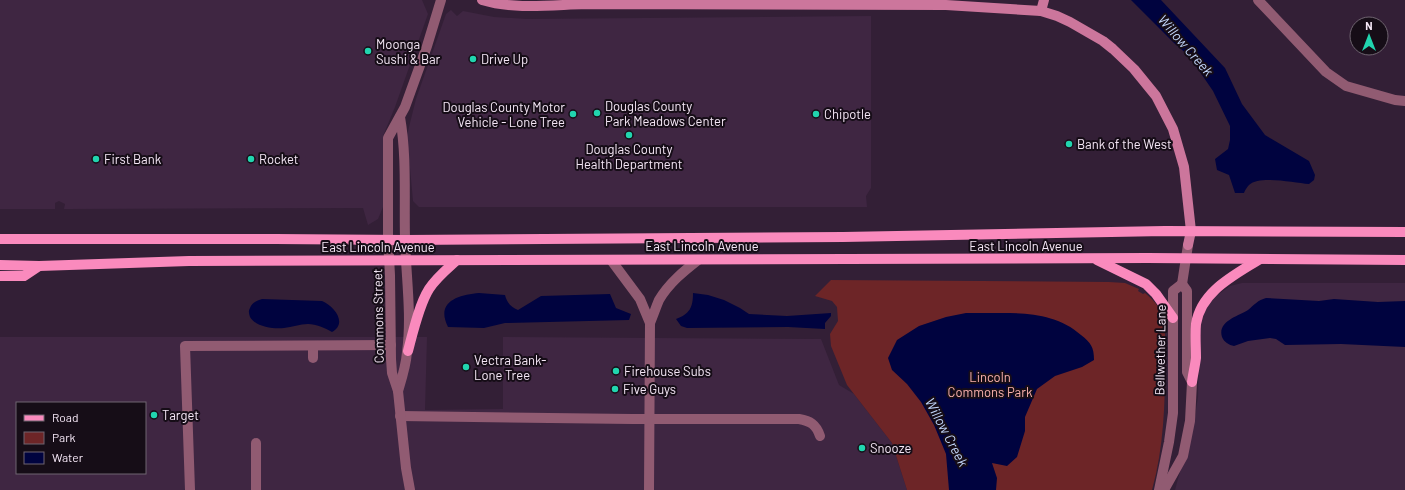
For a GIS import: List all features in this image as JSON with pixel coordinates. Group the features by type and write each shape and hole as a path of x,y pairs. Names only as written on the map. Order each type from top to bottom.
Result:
{"main road":[{"name":"East Lincoln Avenue","path":"0,239 405,240 843,237 1191,231 1405,232"},
{"path":"1094,258 1146,284 1156,294 1174,318"},
{"name":"East Lincoln Avenue","path":"0,265 39,266 189,261 390,260 1260,258 1405,260"},
{"path":"1192,382 1196,359 1196,325 1203,304 1212,292 1260,258"},
{"path":"408,351 418,314 429,289 444,272 458,260"},
{"path":"0,276 24,276 39,266"}],"street":[{"name":"Commons Street","path":"410,490 406,468 398,391 392,373 390,260 388,239 388,138 400,117 427,46 441,0"},
{"path":"482,0 533,6 585,4 946,5 1041,11 1057,16 1102,41 1113,49 1134,69 1156,96 1173,129 1184,167 1191,231 1182,284"},
{"path":"1041,11 1044,0"},
{"path":"1258,0 1326,72 1346,86 1395,100 1405,101"},
{"name":"Commons Street","path":"398,391 408,351 409,295 405,240 404,138 400,117"},
{"path":"611,260 640,298 650,323"},
{"path":"649,490 650,323 659,300 670,284 682,272 698,260"},
{"name":"Bellwether Lane","path":"1159,490 1169,442 1172,413 1174,291 1182,284 1187,291 1187,372 1192,382 1190,421 1183,456 1164,490"},
{"path":"190,490 186,346 391,345"},
{"path":"313,346 313,358"},
{"path":"400,416 799,419 808,421 815,425 820,436"},
{"path":"256,443 256,490"}],"shaded area":[{"path":"0,0 422,0 428,14 395,107 383,136 383,207 378,219 368,225 363,208 64,209 65,204 59,201 55,203 55,209 0,209"},
{"path":"451,10 457,16 463,11 494,17 527,19 871,16 871,188 866,196 867,207 419,207 413,201 407,135 416,99 446,14"},
{"path":"1242,283 1405,283 1405,490 1175,490 1195,416 1198,397 1199,329 1202,316 1213,298 1230,286"},
{"path":"0,337 427,337 425,410 503,409 503,337 821,339 839,385 854,394 892,443 907,490 0,490"}],"green space":[{"name":"Lincoln Commons Park","path":"831,280 1109,282 1125,283 1139,289 1138,291 1143,294 1145,293 1158,307 1163,316 1165,325 1165,388 1163,429 1157,470 1152,490 907,490 892,443 847,385 831,346 830,334 838,321 837,307 832,301 815,296"}],"water":[{"name":"Willow Creek","path":"1131,0 1161,0 1225,68 1242,104 1265,135 1309,161 1315,175 1314,180 1309,184 1278,180 1261,180 1249,185 1244,193 1235,193 1229,175 1217,170 1215,159 1228,149 1230,140 1230,126 1213,91 1189,56"},
{"path":"479,293 505,295 513,308 518,310 541,296 610,294 616,308 631,314 629,320 505,323 484,328 448,327 445,318 447,305 457,298"},
{"path":"693,293 708,295 724,300 749,314 787,316 831,313 831,316 825,323 825,329 788,327 687,328 681,326 676,319 685,315 690,309"},
{"path":"1266,298 1319,301 1334,299 1378,302 1405,301 1405,347 1341,344 1285,345 1276,339 1270,338 1248,341 1234,346 1225,342 1221,331 1226,323 1248,310 1258,301"},
{"path":"262,299 322,301 327,303 338,315 339,324 332,332 320,326 311,324 302,324 287,328 270,328 260,325 250,317 249,311 253,303"},
{"name":"Willow Creek","path":"966,313 1026,314 1055,320 1069,326 1090,343 1093,352 1094,360 1082,367 1055,376 1037,389 1025,417 1025,431 1017,457 1007,466 992,463 997,478 996,490 949,490 946,454 934,425 921,402 907,384 892,370 888,358 897,340 919,326 946,317"}],"place":[{"name":"Moonga Sushi & Bar","path":"368,51"},
{"name":"Drive Up","path":"473,59"},
{"name":"Douglas County Park Meadows Center","path":"597,113"},
{"name":"Douglas County Motor Vehicle - Lone Tree","path":"573,114"},
{"name":"Chipotle","path":"816,114"},
{"name":"Douglas County Health Department","path":"629,135"},
{"name":"Bank of the West","path":"1069,144"},
{"name":"First Bank","path":"96,159"},
{"name":"Rocket","path":"251,159"},
{"name":"Vectra Bank- Lone Tree","path":"466,367"},
{"name":"Firehouse Subs","path":"616,371"},
{"name":"Five Guys","path":"615,389"},
{"name":"Target","path":"154,415"},
{"name":"Snooze","path":"862,448"}]}
